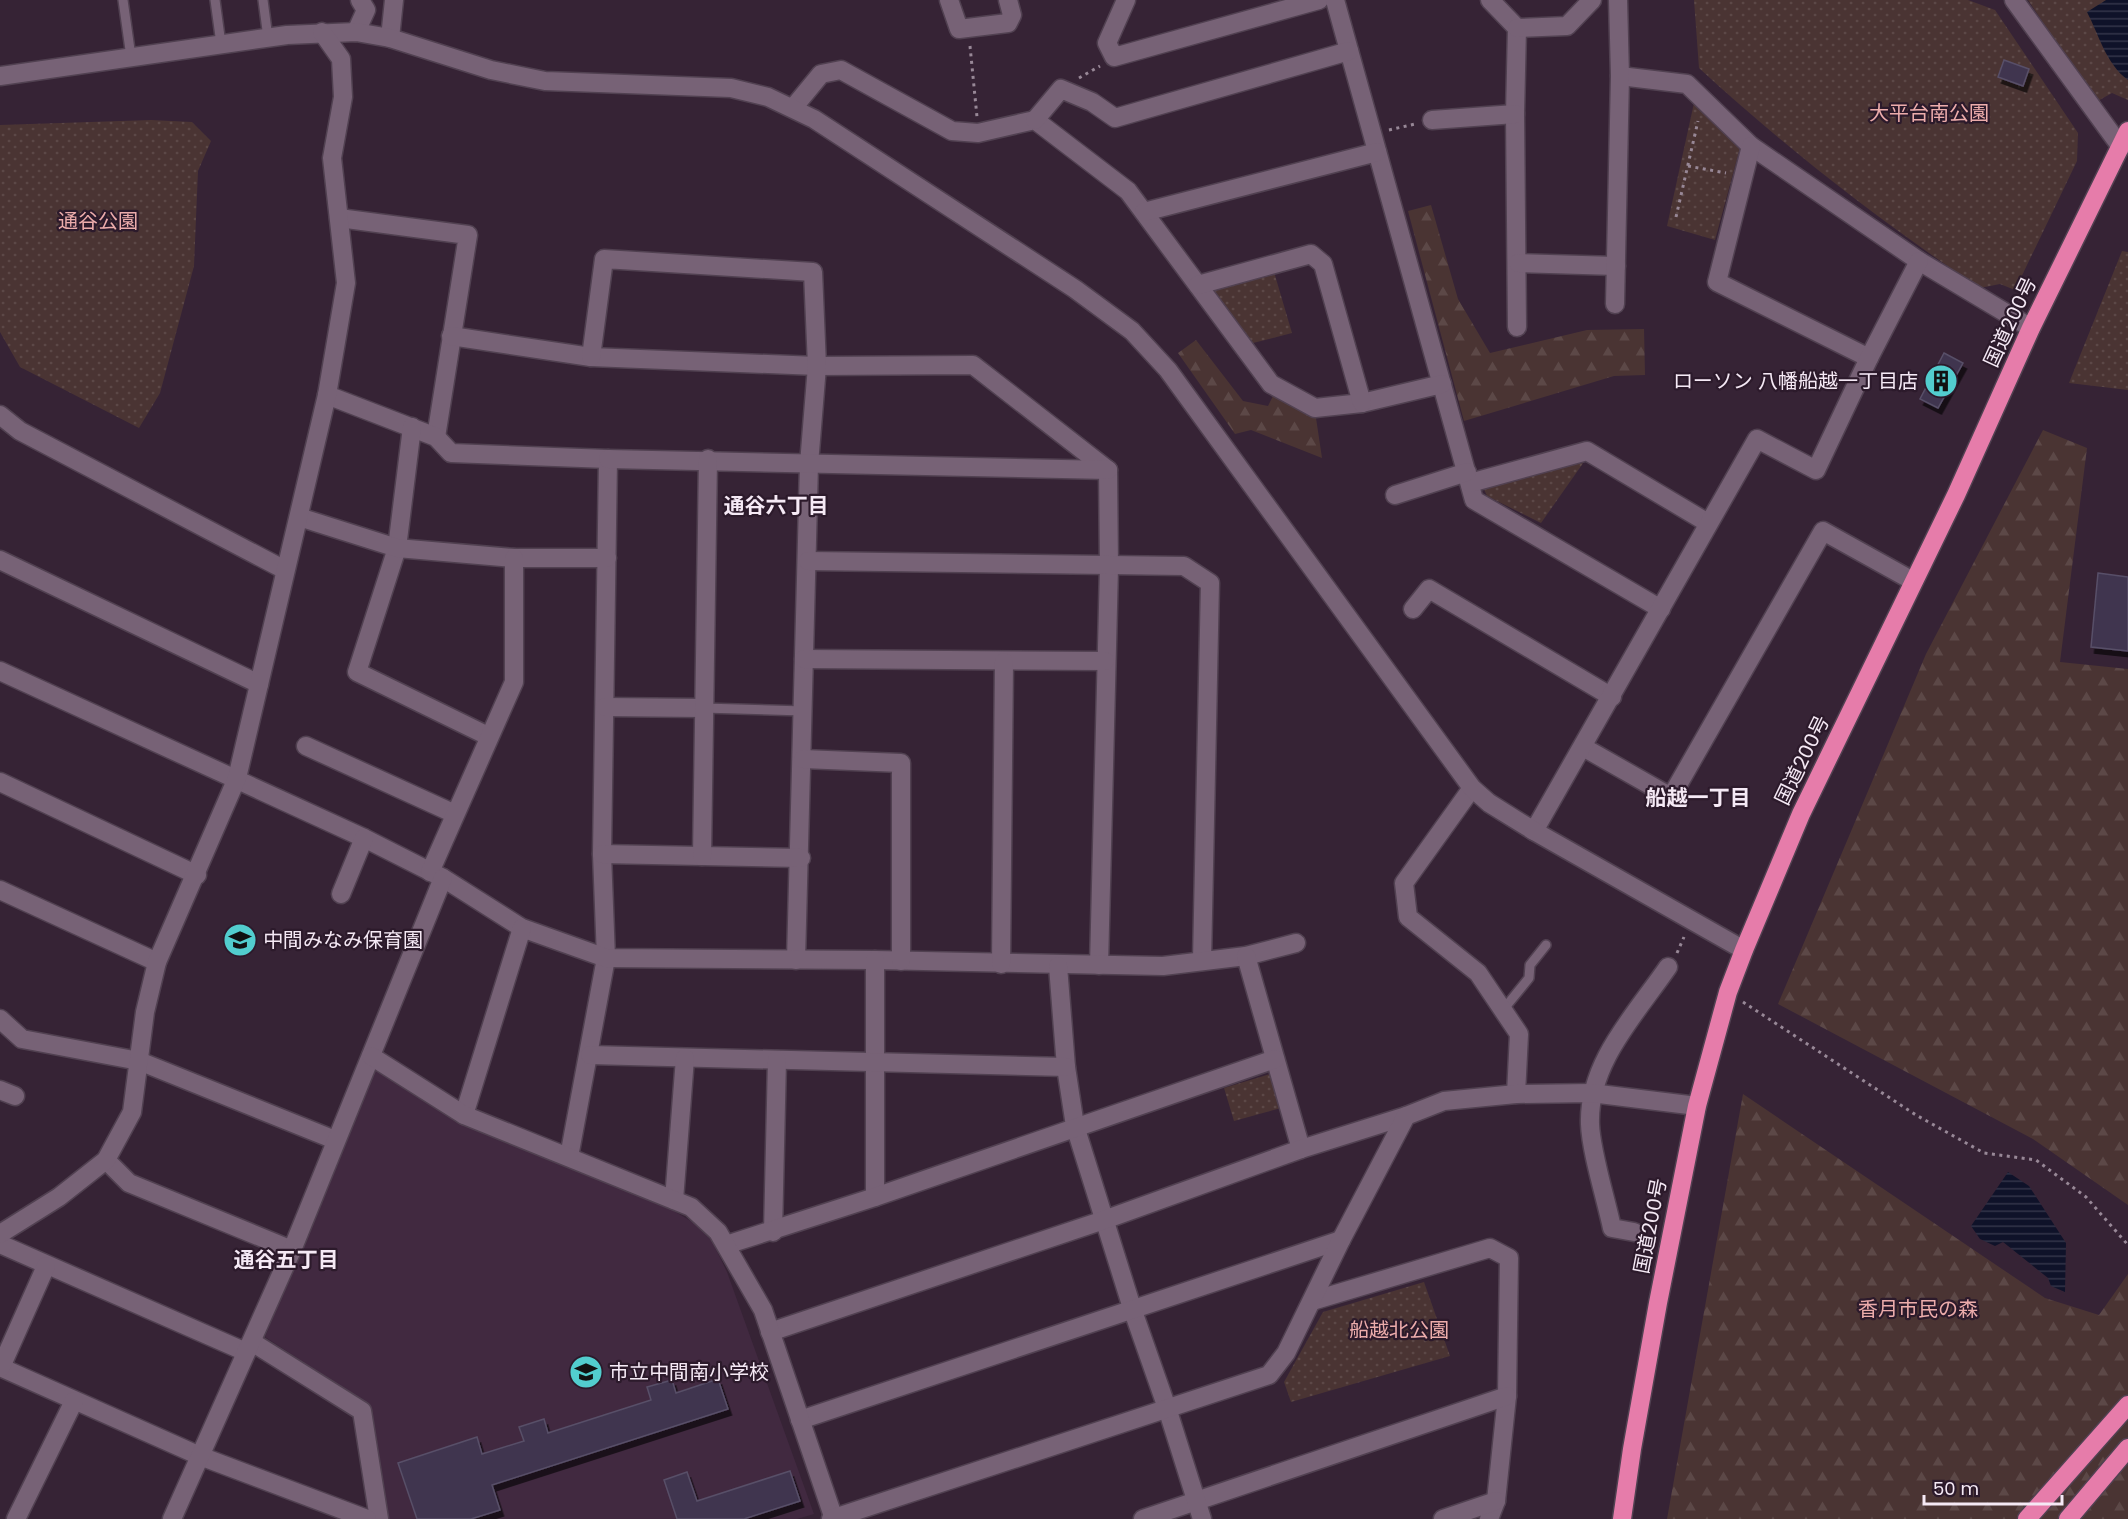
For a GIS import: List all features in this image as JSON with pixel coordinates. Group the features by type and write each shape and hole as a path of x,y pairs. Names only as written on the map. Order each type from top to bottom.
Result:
{"highway":[{"name":"国道200号","path":"1622,1519 1632,1449 1697,1106 1728,992 1801,814 1912,581 1956,495 2031,328 2126,144"},
{"path":"2026,1519 2128,1405"},
{"path":"2068,1519 2128,1448"},
{"name":"国道200号","path":"1612,1519 1632,1449"}],"street":[{"path":"356,32 366,10 360,0"},
{"path":"390,38 394,0"},
{"path":"949,0 959,29 1008,23 1012,15 1008,0"},
{"path":"1126,0 1107,43 1114,57 1319,0"},
{"path":"1335,0 1474,500 1661,609"},
{"path":"1490,0 1517,28 1515,114 1517,327"},
{"path":"1517,28 1567,26 1592,0"},
{"path":"1615,304 1620,76 1618,0"},
{"path":"2014,0 2059,66 2126,144"},
{"path":"0,76 268,38 322,32 356,32 390,38 491,70 545,81 731,87 768,97 793,108 814,119 1065,282 1132,331 1168,370 1472,788 1489,802 1534,831 1744,950"},
{"path":"0,1234 59,1197 106,1160 132,1112 145,1012 157,963 237,778 327,395 346,283 332,158 343,97 341,60 322,32"},
{"path":"793,108 821,74 841,70 952,131 978,133 1035,120 1061,89 1092,102 1114,118 1349,51"},
{"path":"1620,76 1688,84 1750,146 1919,261 2031,328"},
{"path":"1432,120 1515,114"},
{"path":"1035,120 1128,191 1271,384 1315,408 1362,403 1442,384"},
{"path":"1144,212 1375,143"},
{"path":"1750,146 1717,282 1869,358"},
{"path":"339,218 468,235 436,437"},
{"path":"1198,285 1311,254 1323,264 1362,403"},
{"path":"591,357 604,259 813,272 817,366 809,464 801,858 796,960"},
{"path":"1534,831 1584,747 1757,439 1816,470 1869,358 1919,261"},
{"path":"1518,263 1616,266"},
{"path":"451,336 591,357 817,366 973,365 1108,470"},
{"path":"327,395 436,437 451,453 608,459 708,459 809,464 1108,470"},
{"path":"0,415 20,431 285,570"},
{"path":"412,427 397,548 357,672 488,736"},
{"path":"1395,495 1587,451 1708,523"},
{"path":"569,1157 590,1055 606,958 602,854 608,459"},
{"path":"702,856 708,459"},
{"path":"1099,965 1109,567 1108,470"},
{"path":"298,517 397,548 514,558 608,558"},
{"path":"1584,747 1671,797 1823,531 1912,581"},
{"path":"172,1519 292,1250 371,1056 436,875 455,813 514,682 514,558"},
{"path":"0,560 259,684"},
{"path":"808,561 1109,567 1184,566 1210,583 1202,961"},
{"path":"1413,609 1429,589 1612,697"},
{"path":"804,659 1105,662"},
{"path":"1001,964 1004,662"},
{"path":"0,671 364,838 436,875 522,928 606,958 875,960 1058,966 1163,966 1246,956 1296,943"},
{"path":"605,707 703,708"},
{"path":"306,746 455,813"},
{"path":"802,759 902,763 901,961"},
{"path":"0,782 197,875"},
{"path":"1472,788 1404,883 1408,917 1478,974 1519,1034 1516,1094"},
{"path":"341,894 364,838"},
{"path":"602,854 801,858"},
{"path":"0,891 157,963"},
{"path":"464,1115 522,928"},
{"path":"1246,956 1301,1149"},
{"path":"875,960 875,1197"},
{"path":"1058,966 1066,1067 1075,1126 1202,1519"},
{"path":"1634,1232 1612,1228 1590,1126 1591,1093 1600,1065 1668,967"},
{"path":"0,1019 22,1039 139,1061 335,1140"},
{"path":"590,1055 1066,1067"},
{"path":"371,1056 464,1115 691,1207 718,1232 763,1310 833,1519 1269,1375 1286,1353 1341,1240 1406,1116"},
{"path":"674,1200 685,1058"},
{"path":"726,1245 773,1232 1075,1126 1275,1059"},
{"path":"773,1232 777,1060"},
{"path":"770,1332 1104,1220 1301,1149 1406,1116 1444,1101 1516,1094 1591,1093 1697,1106"},
{"path":"106,1160 129,1183 292,1250"},
{"path":"800,1420 1341,1240"},
{"path":"0,1244 46,1266 249,1347 362,1411 379,1519"},
{"path":"1312,1301 1490,1248 1509,1258 1507,1396 1496,1502 1489,1519"},
{"path":"46,1266 0,1367 200,1456 367,1519"},
{"path":"1143,1519 1507,1396"},
{"path":"16,1519 75,1401"},
{"path":"1443,1519 1496,1502"}],"lane":[{"path":"123,0 131,57"},
{"path":"215,0 221,44"},
{"path":"263,0 268,38"},
{"path":"703,708 804,711"},
{"path":"1503,1010 1529,978 1530,965 1546,945"}],"path":[{"path":"968,29 978,133"},
{"path":"1061,89 1114,57"},
{"path":"1676,217 1704,99"},
{"path":"1375,143 1432,120"},
{"path":"1688,166 1723,172"},
{"path":"1668,967 1691,921"},
{"path":"1728,992 1916,1114 1984,1153 2036,1160 2086,1197 2128,1245"}],"shaded area":[{"path":"374,1069 669,1208 694,1223 712,1241 727,1272 814,1514 797,1519 388,1519 371,1406 265,1337"}],"green space":[{"name":"大平台南公園","path":"1694,0 1968,0 1995,10 2078,133 2077,161 2015,290 2000,284 1980,288 1943,263 1800,156 1732,98 1699,68"},
{"path":"2028,0 2128,0 2128,100 2112,93 2096,102"},
{"path":"1694,103 1740,148 1715,240 1667,226"},
{"name":"通谷公園","path":"151,120 192,122 211,141 198,171 194,266 160,393 139,428 20,367 0,332 0,125"},
{"path":"1431,205 1458,299 1490,353 1587,330 1644,329 1645,375 1614,376 1464,421 1408,211"},
{"path":"2122,251 2128,252 2128,390 2069,383"},
{"path":"1274,272 1292,333 1253,343 1213,289"},
{"path":"1196,340 1243,401 1268,406 1273,396 1316,418 1322,458 1251,430 1235,434 1178,353"},
{"path":"2043,430 2087,448 2060,662 2128,669 2128,1205 2033,1139 1778,1004 1926,654"},
{"path":"1586,459 1541,523 1487,496 1483,487"},
{"path":"1270,1074 1281,1108 1234,1121 1224,1088"},
{"name":"香月市民の森","path":"1743,1094 2045,1298 2099,1315 2128,1274 2128,1519 1667,1519"},
{"name":"船越北公園","path":"1424,1282 1450,1356 1291,1402 1284,1382 1323,1312"}],"water":[{"path":"2106,0 2128,0 2128,80 2109,58 2087,12"},
{"path":"2008,1172 2029,1186 2066,1243 2065,1292 2051,1286 2048,1278 2003,1242 1995,1246 1980,1239 1971,1226"}],"building":[{"path":"2004,60 2029,69 2023,86 1998,77"},
{"name":"ローソン 八幡船越一丁目店","path":"1944,353 1963,363 1938,408 1920,399"},
{"path":"2098,573 2128,577 2128,651 2091,647"},
{"path":"718,1379 728,1409 492,1485 500,1510 471,1519 417,1519 398,1463 477,1437 482,1454 524,1441 519,1427 544,1419 548,1433 651,1400 647,1387 672,1380 676,1393"},
{"path":"790,1471 800,1501 744,1519 677,1519 664,1480 687,1472 697,1501"}],"place":[{"name":"ローソン 八幡船越一丁目店","path":"1941,381"},
{"name":"中間みなみ保育園","path":"240,940"},
{"name":"市立中間南小学校","path":"586,1372"}],"district":[{"name":"通谷六丁目","path":"776,505"},
{"name":"船越一丁目","path":"1698,797"},
{"name":"通谷五丁目","path":"286,1259"}]}
